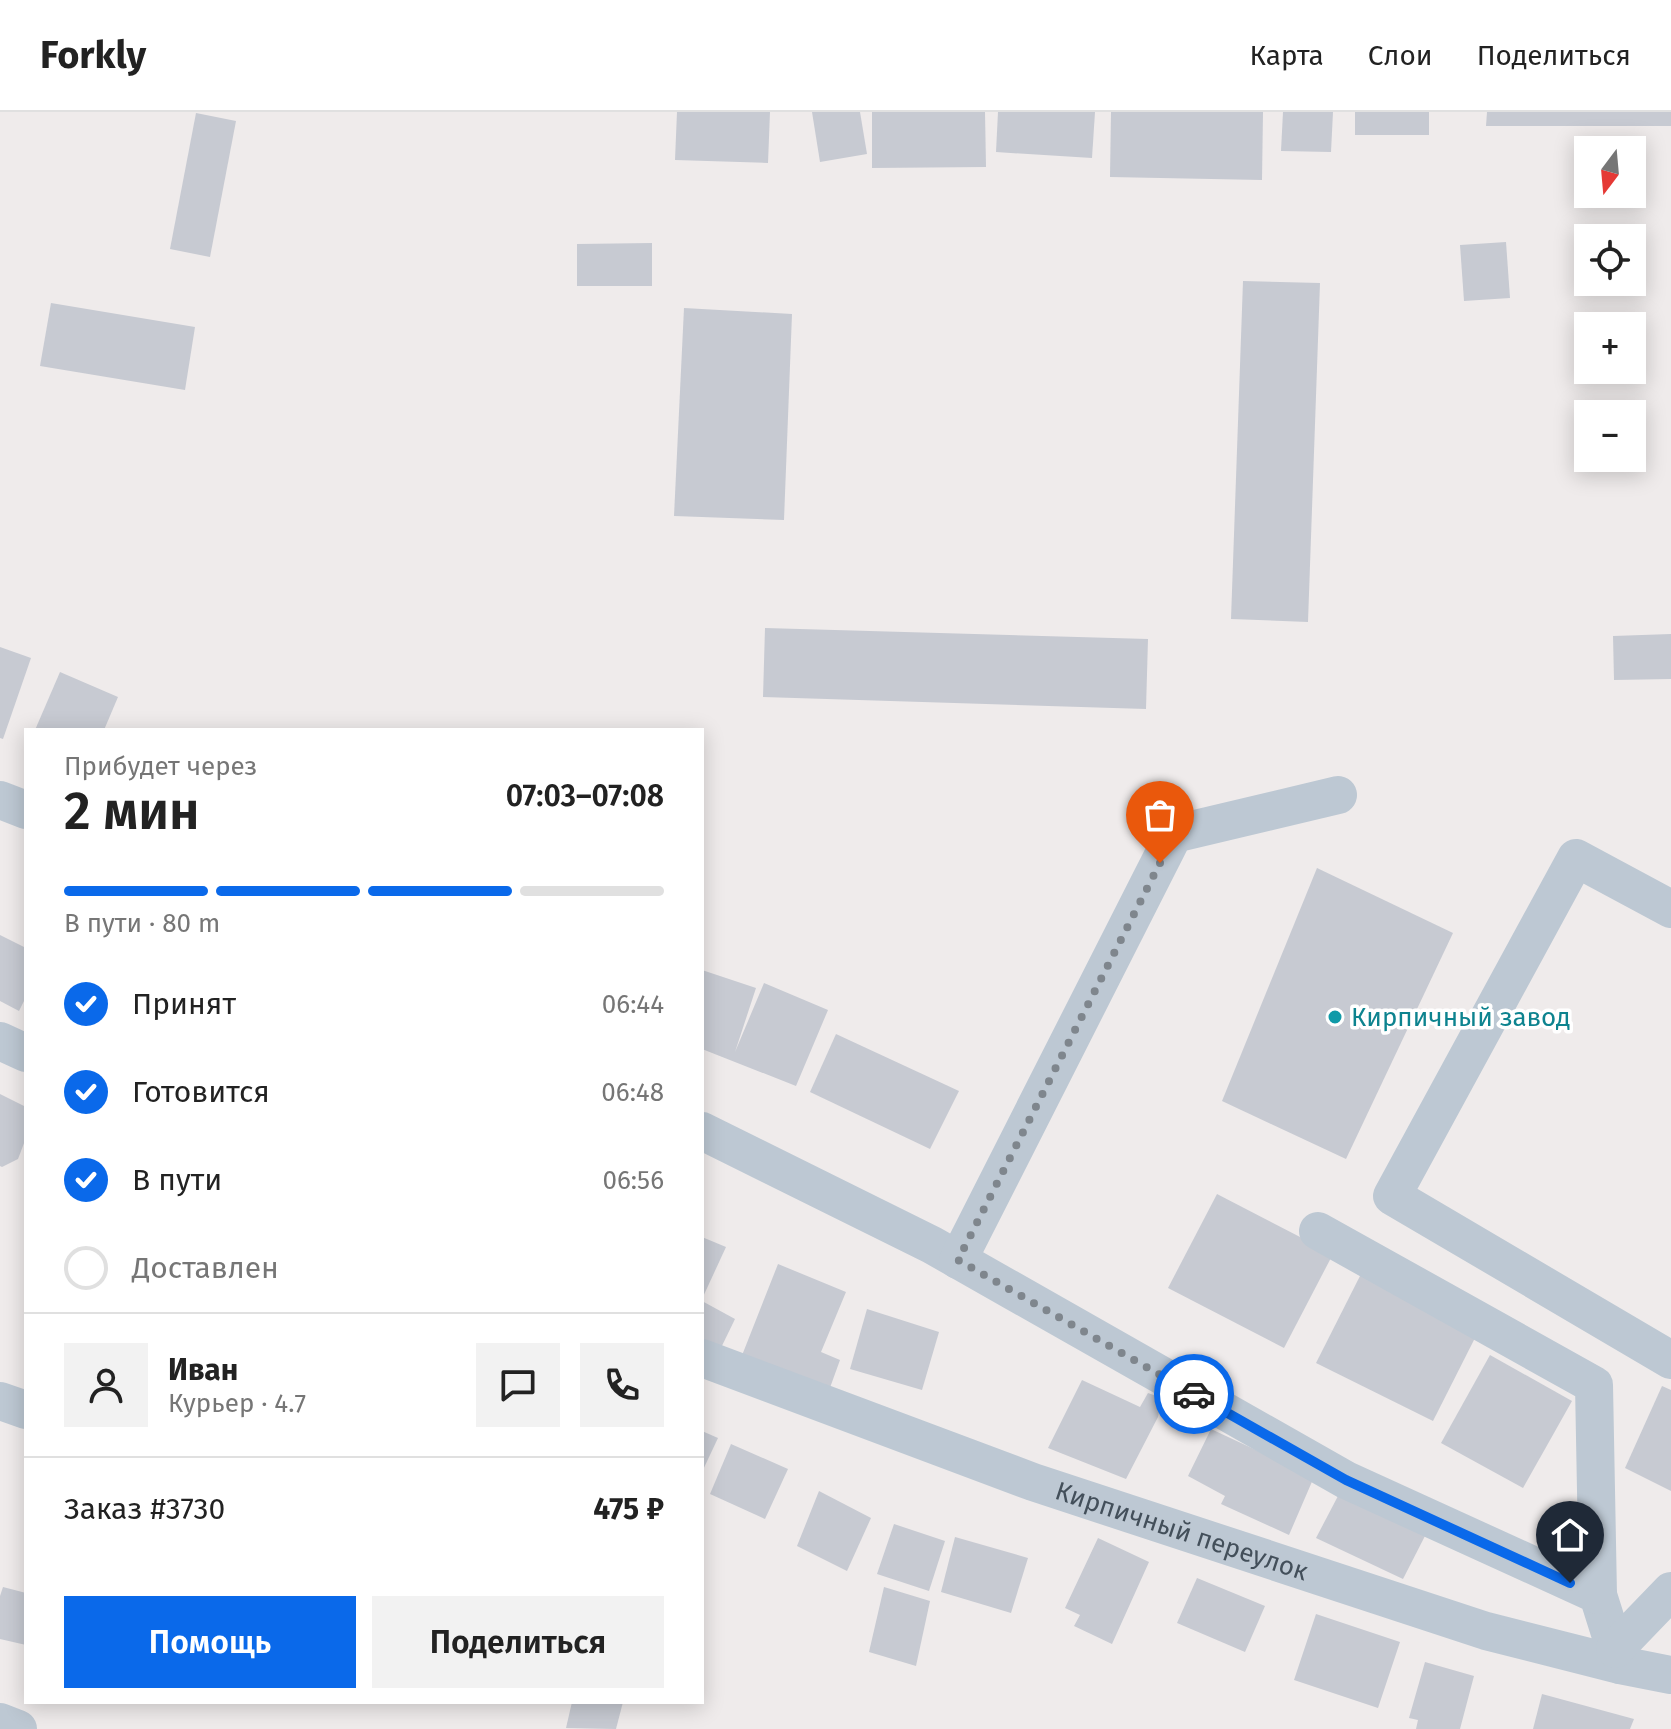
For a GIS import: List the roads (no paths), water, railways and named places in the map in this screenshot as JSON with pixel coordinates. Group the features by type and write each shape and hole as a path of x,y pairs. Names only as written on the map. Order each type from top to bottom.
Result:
{"street":[{"path":"958,1260 1174,834 1338,795"},
{"path":"0,800 24,809"},
{"path":"1671,909 1576,858 1392,1196 1671,1360"},
{"path":"0,1041 24,1052"},
{"path":"704,1132 958,1260 1346,1480 1598,1595"},
{"path":"1318,1231 1594,1385"},
{"path":"1618,1657 1598,1595 1594,1385 1621,1330"},
{"name":"Кирпичный переулок","path":"704,1359 1033,1482 1501,1636 1618,1657 1671,1675"},
{"path":"0,1401 24,1409"},
{"path":"1618,1657 1671,1591"},
{"path":"0,1722 18,1729"}],"place":[{"name":"Кирпичный завод","path":"1335,1017"}]}
